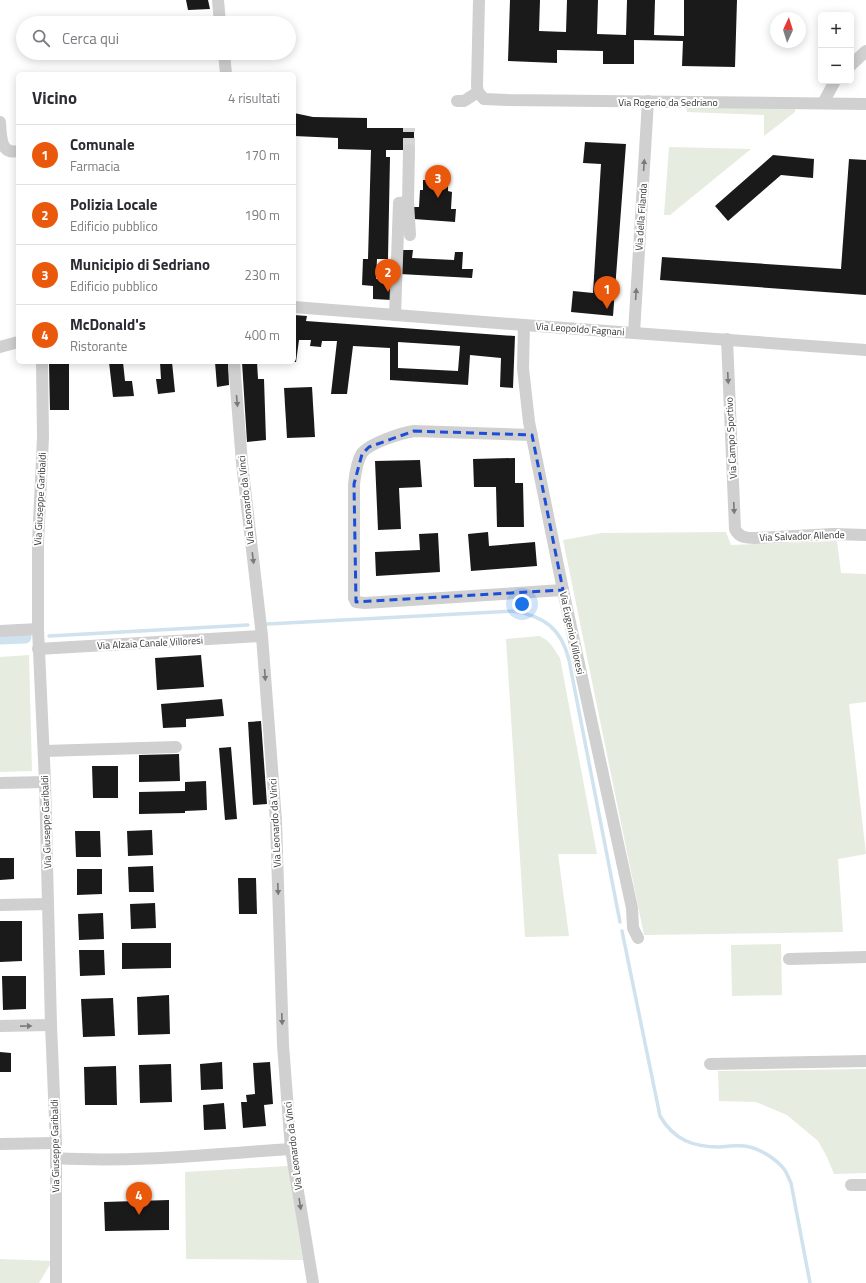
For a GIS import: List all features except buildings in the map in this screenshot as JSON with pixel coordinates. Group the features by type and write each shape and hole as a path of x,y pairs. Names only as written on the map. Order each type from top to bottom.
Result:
{"street":[{"path":"218,0 219,16"},
{"path":"457,101 464,101 477,89 479,0"},
{"path":"854,62 866,51"},
{"path":"225,60 226,72"},
{"path":"823,103 833,84"},
{"name":"Via Rogerio da Sedriano","path":"477,89 484,99 489,100 866,104"},
{"name":"Via della Filanda","path":"634,333 648,101"},
{"path":"0,122 2,143 4,147 6,150 11,152 16,151"},
{"path":"409,150 408,202 410,235"},
{"path":"395,315 398,203 408,202"},
{"name":"Via Leopoldo Fagnani","path":"296,307 866,350"},
{"name":"Via Eugenio Villoresi","path":"524,325 523,368 532,435 563,590 632,908 633,928 638,938"},
{"name":"Via Campo Sportivo","path":"726,340 735,530 739,535"},
{"path":"0,347 16,343"},
{"name":"Via Giuseppe Garibaldi","path":"42,364 43,437 38,543 38,649 44,751 51,1025 56,1143 56,1283"},
{"name":"Via Leonardo da Vinci","path":"234,364 242,463 262,636 276,820 283,1045 291,1149 313,1283"},
{"path":"532,435 414,431 401,434 369,447 362,454 354,484 354,598 356,602 365,603 563,590"},
{"name":"Via Salvador Allende","path":"739,535 743,537 755,538 833,534 866,535"},
{"path":"0,631 38,629"},
{"name":"Via Alzaia Canale Villoresi","path":"38,649 262,636"},
{"path":"44,751 176,747"},
{"path":"0,783 45,782"},
{"path":"0,905 48,904"},
{"path":"789,959 866,957"},
{"path":"0,1026 51,1025"},
{"path":"710,1064 866,1060"},
{"path":"0,1144 56,1143"},
{"path":"56,1158 80,1159 162,1157 291,1149"},
{"path":"851,1185 866,1185"}],"highlighted area":[{"path":"414,431 532,435 563,590 356,602 354,484 362,454 369,447"}],"shaded area":[{"path":"686,105 795,105 795,112 764,136 764,115 687,112"},
{"path":"669,147 751,149 670,215 664,215"},
{"path":"726,532 731,545 837,541 841,573 866,574 866,702 849,704 866,854 838,859 843,932 644,935 563,540 602,533"},
{"path":"539,636 549,642 560,658 597,854 558,854 569,936 525,937 506,639"},
{"path":"29,655 32,771 0,772 0,657"},
{"path":"781,944 782,995 732,996 731,945"},
{"path":"866,1069 866,1173 834,1174 818,1141 787,1115 756,1102 719,1101 718,1071"},
{"path":"288,1166 303,1260 186,1259 185,1172"},
{"path":"0,1259 52,1261 39,1283 0,1283"}],"waterway":[{"path":"267,624 513,611 534,616 550,625 566,649 569,660 620,922"},
{"path":"49,636 248,625"},
{"path":"0,638 25,637"},
{"path":"622,931 660,1116 671,1131 693,1144 710,1147 750,1147 766,1154 784,1169 791,1183 810,1283"}],"tunnel":[{"path":"409,128 409,150"}],"place":[{"name":"Municipio di Sedriano","path":"438,198"},
{"name":"Polizia Locale","path":"388,292"},
{"name":"Comunale","path":"607,309"},
{"name":"McDonald's","path":"139,1215"}]}
